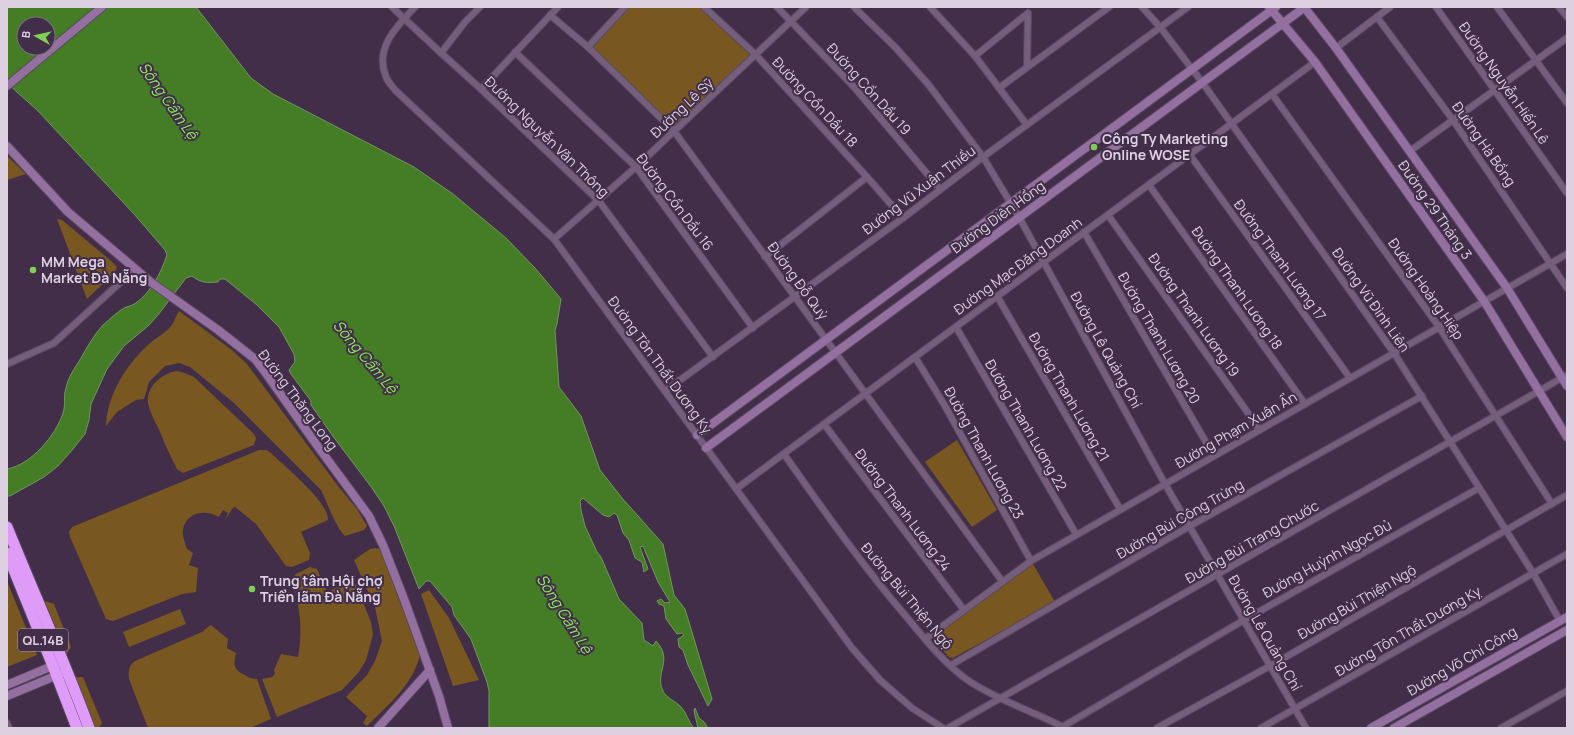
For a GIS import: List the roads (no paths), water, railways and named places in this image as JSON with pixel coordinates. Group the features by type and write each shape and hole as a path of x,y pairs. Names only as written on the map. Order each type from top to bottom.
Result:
{"highway":[{"name":"QL.14B","path":"7,527 60,669 77,728"},
{"name":"QL.14B","path":"7,553 60,669 89,728"}],"street":[{"path":"56,38 94,7"},
{"path":"7,86 102,7"},
{"name":"Đường Nguyễn Văn Thông","path":"392,7 440,54 481,89 599,201 713,357"},
{"name":"Đường Tôn Thất Dương Kỵ","path":"416,7 393,32 386,44 382,62 386,78 395,90 554,239 852,648 880,680 912,708 943,728"},
{"path":"440,54 465,22 480,7"},
{"path":"481,89 558,7"},
{"path":"588,47 626,7"},
{"name":"Đường Cồn Dầu 18","path":"704,7 756,55 903,218"},
{"name":"Đường Cồn Dầu 19","path":"777,7 854,87 940,189"},
{"name":"Đường Lê Sỹ","path":"554,239 636,167 806,7"},
{"name":"Đường Lê Quảng Chí","path":"854,7 896,48 928,84 983,157 1019,217 1165,484 1306,728"},
{"path":"930,7 975,56 1027,125"},
{"path":"999,88 1109,7"},
{"name":"Đường Vũ Đình Liên","path":"1142,7 1160,27 1202,82 1394,353 1533,574 1564,619"},
{"name":"Đường Vũ Xuân Thiều","path":"665,391 903,218 983,157 1188,7"},
{"name":"Đường Diên Hồng","path":"706,448 1304,7"},
{"name":"Đường 29 Tháng 3","path":"1304,7 1336,48 1508,288 1564,377 1567,386"},
{"path":"1336,48 1390,7"},
{"name":"Đường Nguyễn Hiến Lê","path":"1436,7 1567,193"},
{"path":"1497,7 1567,103"},
{"path":"1559,7 1567,17"},
{"name":"Đường Diên Hồng","path":"697,435 1192,69 1272,8"},
{"name":"Đường 29 Tháng 3","path":"1272,8 1282,23 1315,62 1484,301 1567,437"},
{"path":"975,56 1028,13 1028,66"},
{"name":"Đường Đỗ Quỳ","path":"550,15 588,47 674,131 1002,581"},
{"name":"Đường Hà Bồng","path":"1377,17 1453,120 1567,288"},
{"path":"1410,151 1567,38"},
{"name":"Đường Cồn Dầu 16","path":"515,52 636,167 753,328"},
{"path":"7,80 35,56"},
{"name":"Đường Mạc Đăng Doanh","path":"736,489 1315,62"},
{"name":"Đường Hoàng Hiệp","path":"1272,94 1439,327 1552,504"},
{"name":"Đường Thăng Long","path":"7,146 68,212 152,283 173,297 254,359 364,508 383,545 430,670 448,728"},
{"name":"Đường Thanh Lương 17","path":"1190,155 1350,378"},
{"path":"765,256 867,177"},
{"name":"Đường Thanh Lương 18","path":"1149,184 1305,404"},
{"name":"Đường Thanh Lương 19","path":"1108,215 1260,430"},
{"name":"Đường Thanh Lương 20","path":"1084,232 1214,456"},
{"name":"Đường Phạm Xuân Ẩn","path":"925,639 1002,581 1031,561 1076,534 1567,254"},
{"path":"7,364 54,343 135,269"},
{"name":"Đường Thanh Lương 21","path":"997,296 1120,509"},
{"name":"Đường Thanh Lương 22","path":"956,327 1076,534"},
{"name":"Đường Thanh Lương 23","path":"915,357 945,406 1031,561"},
{"name":"Đường Bùi Trang Chước","path":"948,728 1564,377"},
{"name":"Đường Bùi Công Trừng","path":"951,665 1190,526 1422,396"},
{"name":"Đường Thanh Lương 24","path":"824,424 964,610"},
{"name":"Đường Bùi Thiện Ngộ","path":"784,454 846,542 888,596 925,639 951,665 969,680 999,699 1064,727"},
{"name":"Đường Huỳnh Ngọc Đủ","path":"1064,727 1244,620 1479,488"},
{"name":"Đường Bùi Thiện Ngộ","path":"1157,728 1270,666 1567,495"},
{"name":"Đường Tôn Thất Dương Kỵ","path":"1261,728 1567,554"},
{"name":"Đường Võ Chí Công","path":"1371,728 1564,619"},
{"name":"Đường Võ Chí Công","path":"1394,728 1567,630"},
{"path":"7,685 60,669"},
{"path":"7,696 60,669"},
{"path":"378,728 430,670"},
{"path":"1501,728 1567,691"},
{"path":"7,723 9,728"}],"water":[{"name":"Sông Cẩm Lệ","path":"7,7 196,7 251,78 273,94 414,167 453,194 506,238 535,268 561,299 555,330 559,387 581,416 600,470 622,498 663,544 674,595 685,609 712,699 708,706 688,665 683,650 679,647 678,639 684,635 682,633 677,634 666,619 664,606 659,604 657,601 661,599 665,603 670,602 658,582 643,546 640,547 648,569 644,572 642,562 635,558 629,540 623,533 617,515 614,513 609,517 603,515 583,498 580,501 585,526 597,552 601,557 619,599 642,623 644,640 653,646 656,641 661,648 664,660 661,678 663,691 683,709 694,728 489,728 489,691 471,639 454,615 452,607 430,581 426,581 419,589 394,526 384,506 332,435 311,405 311,401 291,374 289,370 295,362 294,354 279,327 257,305 225,279 220,279 218,282 207,282 198,280 192,276 186,278 158,315 148,326 124,346 107,369 91,404 85,434 73,449 58,466 44,477 10,496 7,496 7,469 25,462 41,448 55,430 60,422 64,410 65,391 68,380 91,341 103,325 113,316 124,308 136,303 151,288 162,269 167,255 165,250 134,214 38,111 7,83"},
{"path":"695,708 699,718 708,728 698,728 694,711"}],"place":[{"name":"Công Ty Marketing Online WOSE","path":"1094,147"},
{"name":"MM Mega Market Đà Nẵng","path":"33,270"},
{"name":"Trung tâm Hội chợ Triển lãm Đà Nẵng","path":"252,589"}]}
